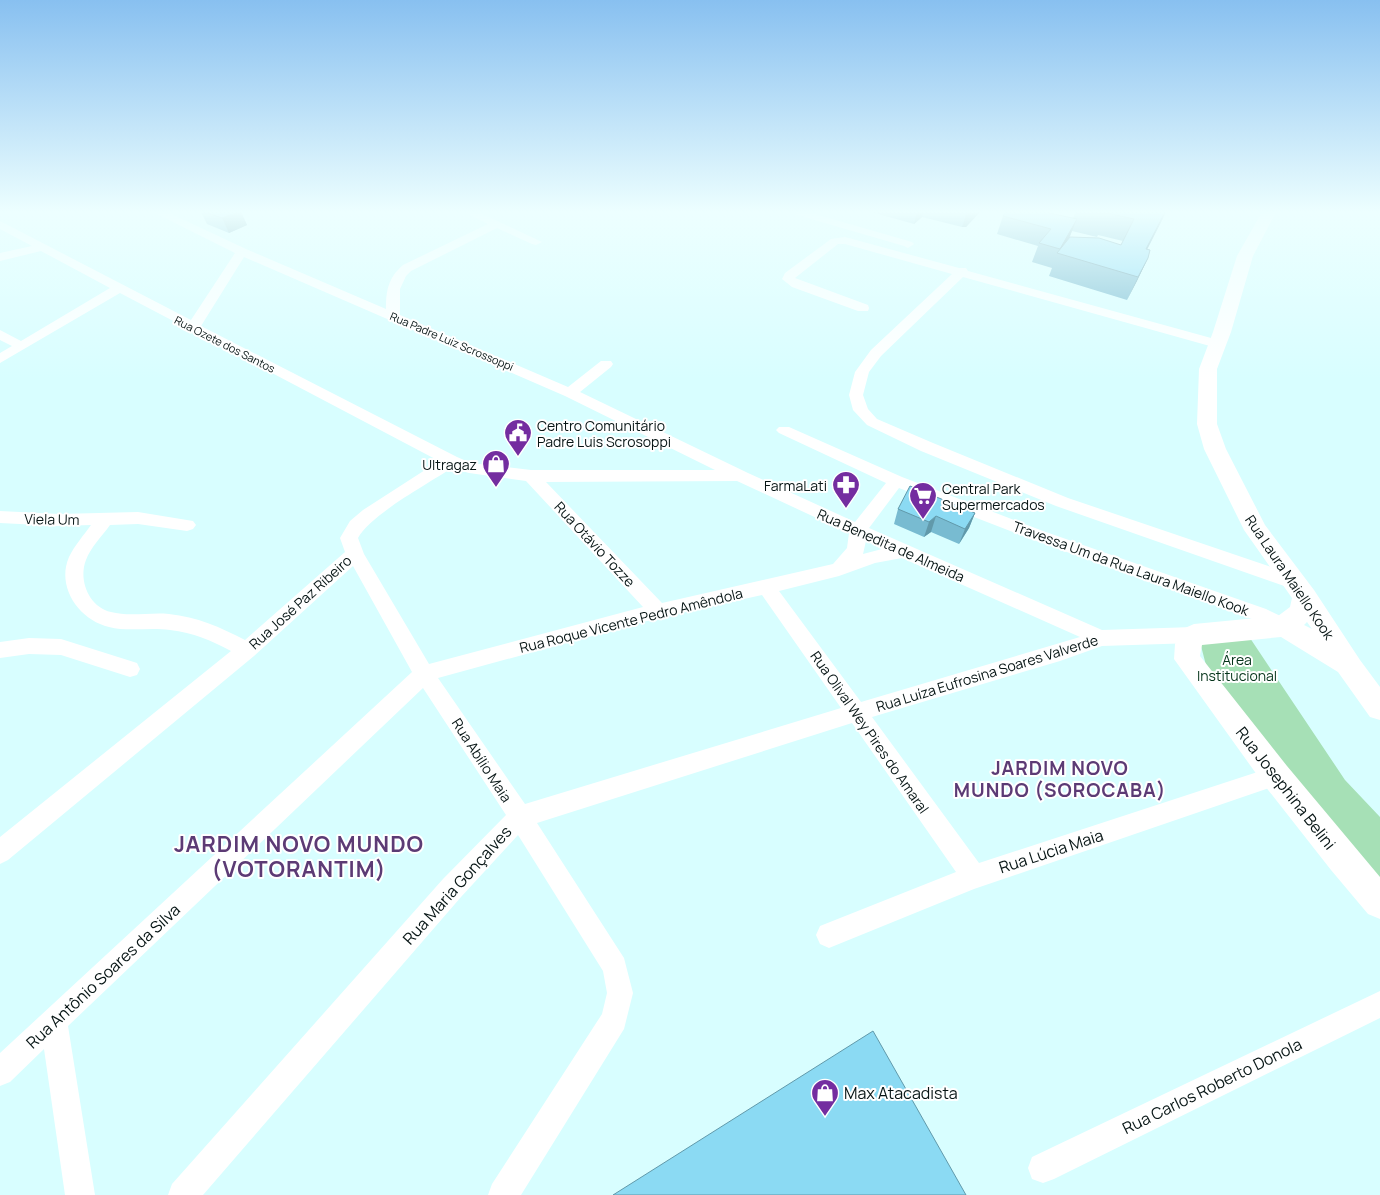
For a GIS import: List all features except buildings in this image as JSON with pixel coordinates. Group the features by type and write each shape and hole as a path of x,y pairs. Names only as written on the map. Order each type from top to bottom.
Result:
{"main road":[{"name":"Rua Laura Maiello Kook","path":"1241,268 1208,369 1207,424 1215,449 1256,530 1365,679 1380,708"},
{"path":"1194,635 1284,626 1302,612 1299,590"},
{"path":"1284,626 1315,644 1365,679"},
{"name":"Rua Josephina Belini","path":"1194,635 1187,651 1187,659 1276,776 1342,859 1380,902"}],"street":[{"name":"Rua Ozete dos Santos","path":"81,268 451,461"},
{"path":"193,327 232,268"},
{"name":"Rua Padre Luiz Scrossoppi","path":"279,268 570,393 742,476"},
{"path":"393,316 394,282 398,274 407,268"},
{"path":"800,268 788,279 796,284 864,308"},
{"path":"946,268 1218,335"},
{"path":"991,268 1007,272"},
{"path":"962,272 876,353 862,372 856,395 861,410 872,422 927,447 1062,502 1299,590"},
{"path":"0,359 119,288"},
{"path":"0,334 21,346"},
{"path":"570,393 606,364"},
{"name":"Travessa Um da Rua Laura Maiello Kook","path":"784,430 896,481 1037,535 1260,614 1284,626"},
{"path":"660,476 674,465 684,448"},
{"path":"451,461 469,468 531,476 742,476"},
{"name":"Rua José Paz Ribeiro","path":"0,852 247,650 355,554 349,538 356,525 451,461"},
{"name":"Rua Otávio Tozze","path":"531,476 658,611"},
{"name":"Rua Benedita de Almeida","path":"742,476 902,551 1101,638"},
{"path":"839,569 856,550 858,530 896,481"},
{"name":"Viela Um","path":"0,517 59,520 138,518 187,525"},
{"path":"105,519 77,558 74,580 79,595 92,612 110,620 169,622 206,629 247,650"},
{"name":"Rua Roque Vicente Pedro Amêndola","path":"425,673 658,611 766,587 902,551"},
{"name":"Rua Abílio Maia","path":"355,554 425,673 520,817 615,967 620,993 614,1019 503,1195"},
{"name":"Rua Olival Wey Pires do Amaral","path":"766,587 974,877"},
{"name":"Rua Benedita de Almeida","path":"1041,612 1062,627 1065,633 1065,644 1060,653"},
{"path":"1149,637 1194,635"},
{"name":"Rua Luíza Eufrosina Soares Valverde","path":"856,713 1060,653 1101,638 1149,637"},
{"name":"Rua Josephina Belini","path":"1149,637 1173,650 1196,671"},
{"path":"0,650 28,646 61,647 130,669"},
{"name":"Rua Antônio Soares da Silva","path":"0,1072 425,673"},
{"name":"Rua Maria Gonçalves","path":"183,1195 452,888 520,817 856,713"},
{"name":"Rua Lúcia Maia","path":"829,935 974,877 1276,776"},
{"name":"Rua Carlos Roberto Donola","path":"1043,1168 1380,1004"},
{"path":"54,1023 80,1195"}],"green space":[{"name":"Área Institucional","path":"1250,638 1345,780 1380,817 1380,887 1208,673 1200,642"}],"place":[{"name":"Centro Comunitário Padre Luis Scrosoppi","path":"518,457"},
{"name":"Ultragaz","path":"496,488"},
{"name":"FarmaLati","path":"846,509"},
{"name":"Central Park Supermercados","path":"923,520"},
{"name":"Max Atacadista","path":"825,1117"}],"district":[{"name":"JARDIM NOVO MUNDO (SOROCABA)","path":"1060,779"},
{"name":"JARDIM NOVO MUNDO (VOTORANTIM)","path":"299,856"}]}
